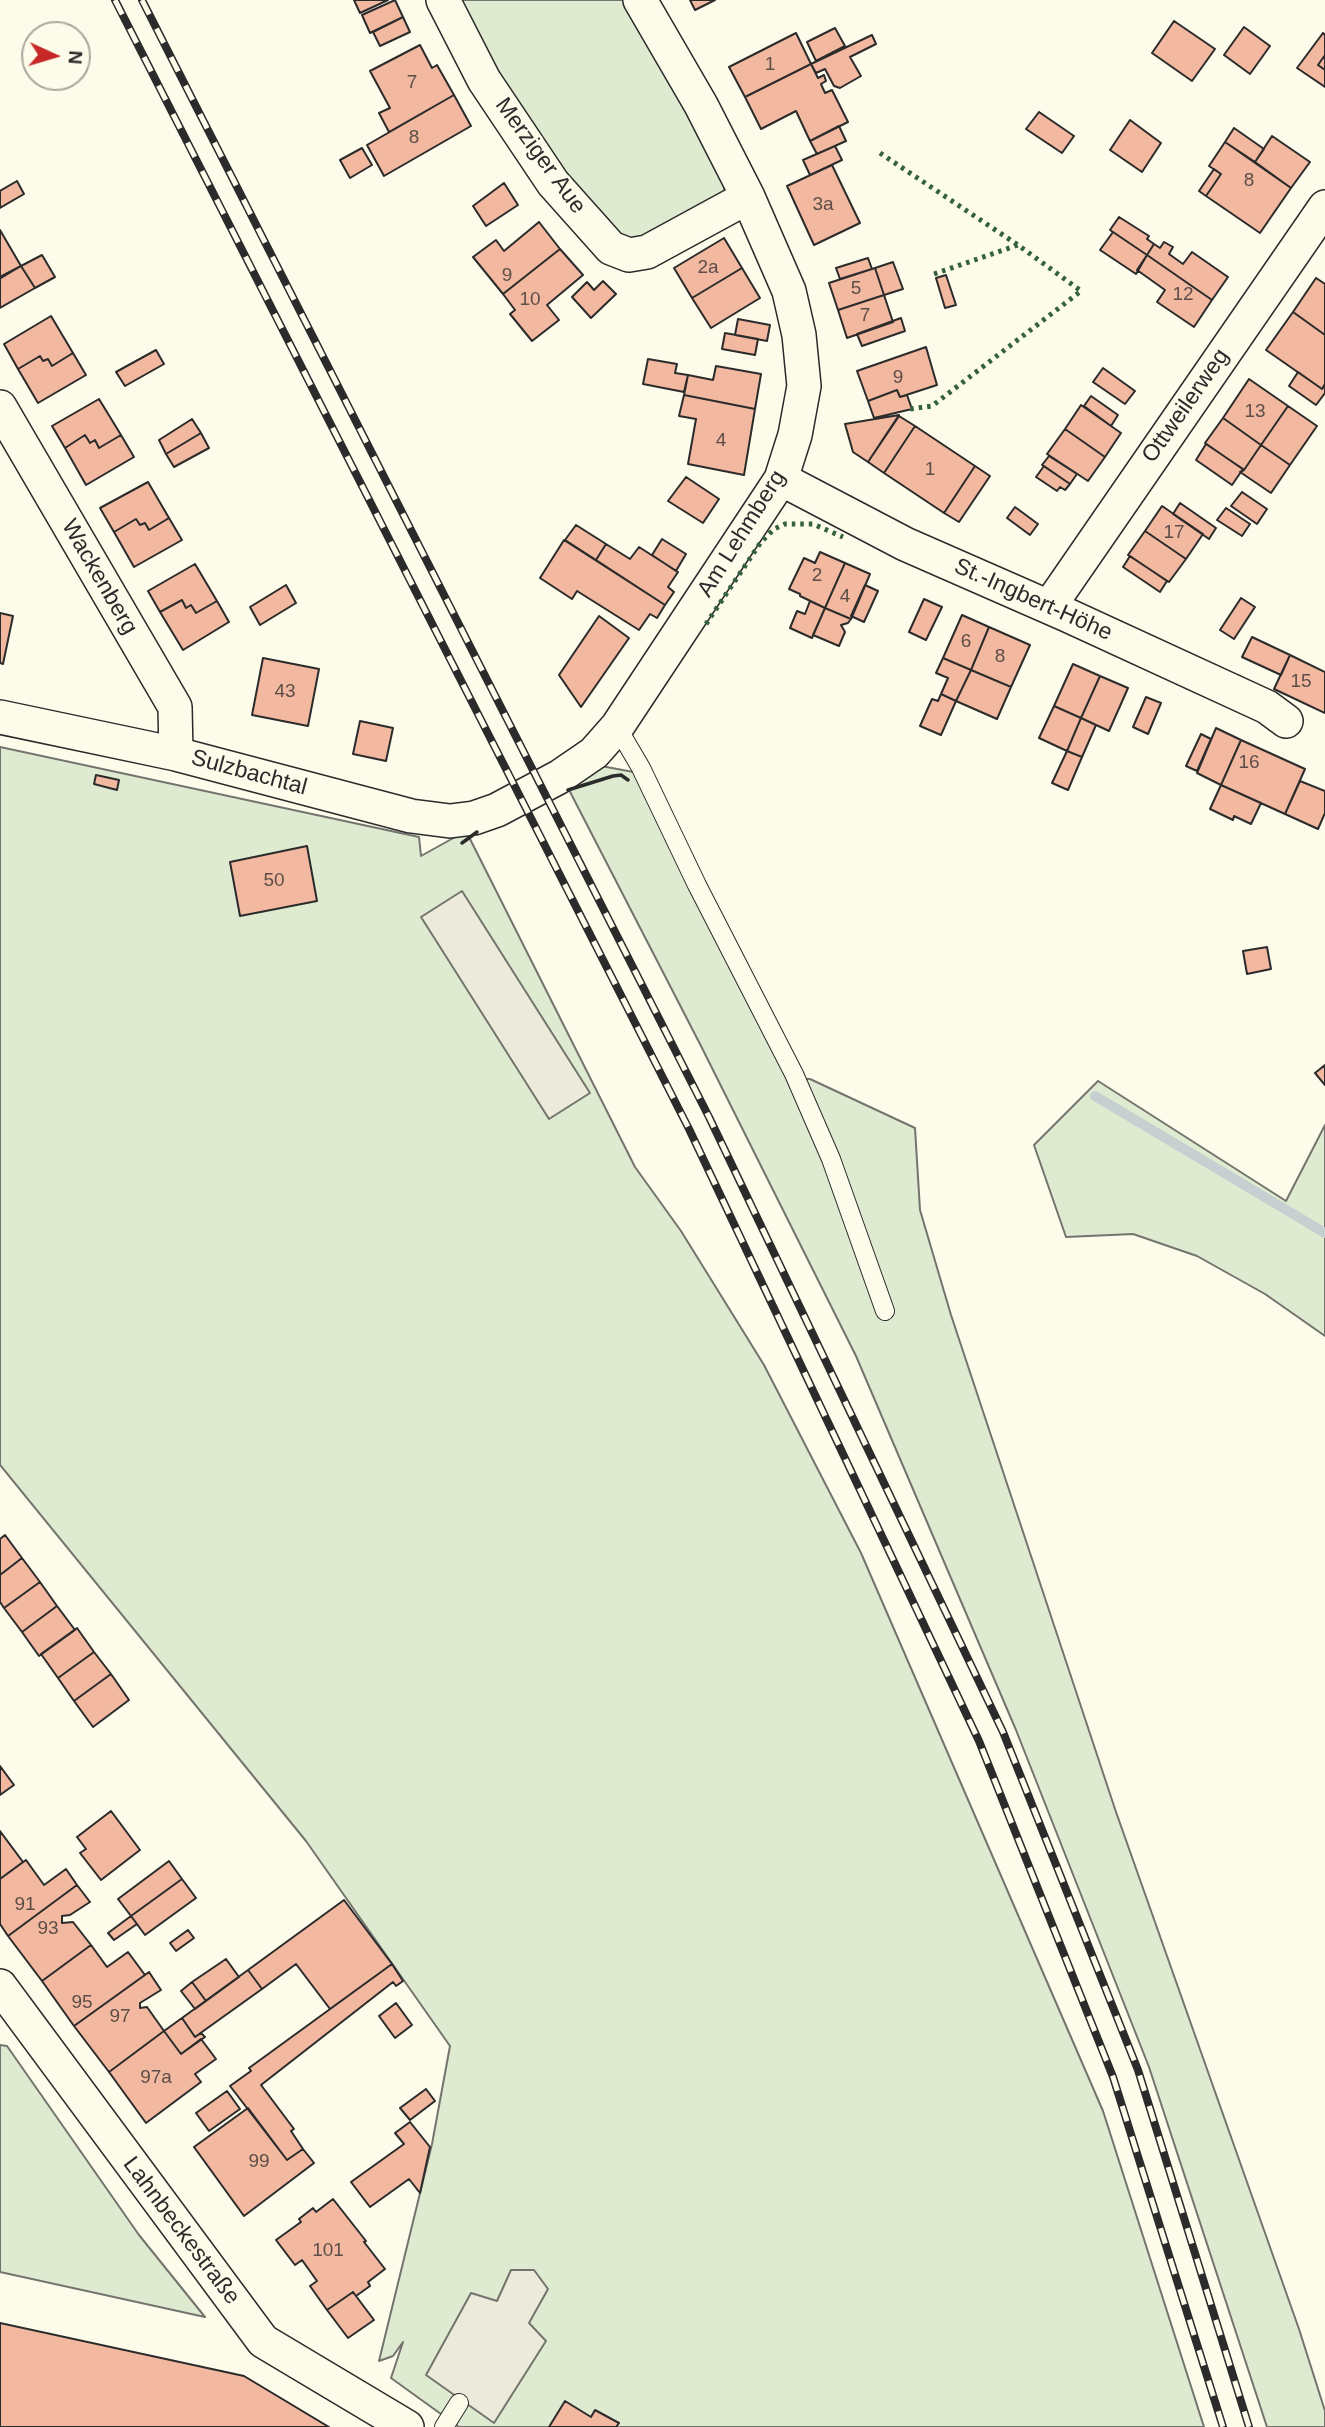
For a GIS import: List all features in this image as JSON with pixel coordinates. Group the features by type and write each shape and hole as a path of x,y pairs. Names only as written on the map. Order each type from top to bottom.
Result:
{"street":[{"name":"Merziger Aue","path":"443,0 484,80 553,183 611,248 629,255 648,252 748,197"},
{"name":"Am Lehmberg","path":"497,810 579,764 594,753 617,727 780,480 795,435 804,386 799,335 789,291 748,197 701,105 640,0"},
{"name":"Ottweilerweg","path":"1049,607 1325,207"},
{"name":"Wackenberg","path":"0,407 175,707 176,754"},
{"name":"St.-Ingbert-Höhe","path":"780,480 905,544 1267,707 1286,721"},
{"name":"Sulzbachtal","path":"0,718 176,754 411,816 450,821 474,818 497,810"},
{"name":"Lahnbeckestraße","path":"0,1986 263,2341 392,2423"}],"lane":[{"path":"617,727 641,768 696,885 794,1074 831,1159 885,1311"},
{"path":"444,2427 459,2403"}],"green space":[{"path":"452,0 625,0 725,182 724,192 629,248 539,145"},
{"path":"0,747 419,837 421,856 466,831 635,1167 681,1231 764,1365 861,1553 1103,2111 1204,2427 459,2427 391,2378 403,2342 393,2356 379,2361 432,2144 450,2046 306,1841 0,1465"},
{"path":"601,766 639,773 787,1079 810,1079 915,1128 920,1210 951,1315 1116,1812 1299,2329 1325,2411 1325,2427 1267,2427 1149,2067 1016,1730 856,1356 566,784"},
{"path":"1098,1081 1286,1201 1325,1125 1325,1336 1265,1294 1197,1256 1133,1234 1066,1237 1034,1145"},
{"path":"0,2045 7,2046 139,2235 205,2317 0,2272"}],"shaded area":[{"path":"462,891 590,1093 549,1119 421,917"},
{"path":"511,2270 534,2270 548,2289 529,2323 546,2341 494,2423 426,2375 471,2293 497,2301"}],"building":[{"path":"354,0 388,0 360,13"},
{"path":"395,0 403,17 370,33 362,15"},
{"path":"690,0 715,0 695,10"},
{"path":"403,17 410,32 380,46 373,32"},
{"path":"1174,21 1215,49 1192,81 1152,53"},
{"path":"1244,27 1270,46 1250,74 1224,55"},
{"path":"835,28 845,46 816,61 807,42"},
{"path":"796,33 811,64 745,97 729,67"},
{"path":"1323,33 1325,55 1318,65 1325,70 1325,87 1297,68"},
{"path":"872,35 876,44 850,57 861,76 840,88 834,86 825,69 816,73 811,64"},
{"path":"420,45 432,68 437,65 454,95 389,132 379,113 390,108 370,71"},
{"path":"1325,55 1325,70 1318,65"},
{"path":"811,64 818,78 824,75 826,81 821,84 825,93 832,90 848,122 810,141 796,111 761,129 745,97"},
{"path":"454,95 471,126 384,176 367,145"},
{"path":"1039,112 1074,136 1062,153 1026,129"},
{"path":"1130,120 1161,143 1142,172 1110,150"},
{"path":"839,126 846,141 817,154 810,141"},
{"path":"1234,128 1264,149 1255,162 1225,142"},
{"path":"1272,136 1310,162 1291,188 1255,162"},
{"path":"1225,142 1291,188 1260,233 1206,196 1221,174 1209,166"},
{"path":"835,146 842,160 810,175 803,160"},
{"path":"362,148 372,165 350,178 340,160"},
{"path":"832,165 860,223 814,245 787,186"},
{"path":"1214,169 1221,174 1206,196 1199,191"},
{"path":"17,181 24,194 0,208 0,191"},
{"path":"504,183 518,205 486,226 473,206"},
{"path":"1119,217 1149,236 1147,239 1154,244 1147,255 1110,230"},
{"path":"539,222 560,249 503,294 473,257 496,240 504,251"},
{"path":"0,230 21,266 1,278 0,277"},
{"path":"1113,232 1147,255 1136,274 1100,250"},
{"path":"724,238 742,268 692,298 674,268"},
{"path":"1164,242 1173,247 1169,254 1183,264 1192,252 1228,277 1212,300 1147,255 1154,244 1160,248"},
{"path":"560,249 583,275 547,305 559,320 532,341 510,314 515,310 503,294"},
{"path":"42,255 55,277 35,288 21,266"},
{"path":"1147,255 1212,300 1194,327 1157,302 1165,290 1137,270"},
{"path":"868,258 872,269 840,279 836,268"},
{"path":"893,262 903,289 884,295 875,268"},
{"path":"21,266 35,288 0,308 0,277"},
{"path":"742,268 760,298 711,328 692,298"},
{"path":"875,268 884,295 838,310 829,283"},
{"path":"946,275 956,305 945,308 936,278"},
{"path":"1316,278 1325,284 1325,335 1293,312"},
{"path":"603,281 616,294 591,318 572,297 587,282 594,290"},
{"path":"884,295 893,322 847,338 838,310"},
{"path":"1293,312 1325,335 1325,384 1322,389 1266,350"},
{"path":"51,316 73,353 52,366 48,359 43,361 40,356 18,369 4,344"},
{"path":"901,318 905,331 862,346 857,334"},
{"path":"738,319 770,325 767,341 735,335"},
{"path":"725,333 758,339 755,355 722,349"},
{"path":"926,347 937,385 900,397 897,390 868,401 857,371"},
{"path":"156,350 164,364 125,386 116,372"},
{"path":"73,353 86,375 38,403 18,369 40,356 43,361 48,359 52,366"},
{"path":"648,359 677,364 675,373 688,375 684,392 643,384"},
{"path":"716,366 761,374 755,409 684,395 688,375 713,380"},
{"path":"1103,368 1135,391 1125,404 1093,382"},
{"path":"1298,372 1322,389 1325,385 1325,393 1316,405 1289,386"},
{"path":"1249,379 1288,406 1261,445 1223,418"},
{"path":"897,390 900,397 907,395 912,409 874,418 868,401"},
{"path":"684,395 755,409 744,475 688,464 696,419 679,416"},
{"path":"1091,396 1118,415 1111,426 1084,406"},
{"path":"99,399 121,435 99,448 95,440 90,443 85,435 65,448 52,426"},
{"path":"1081,405 1121,433 1105,457 1065,429"},
{"path":"1288,406 1317,426 1290,465 1261,445"},
{"path":"899,415 868,462 853,452 845,424"},
{"path":"899,416 915,426 884,473 868,462"},
{"path":"1223,418 1261,445 1244,470 1205,443"},
{"path":"192,419 201,433 166,454 159,440"},
{"path":"915,426 975,466 944,513 884,473"},
{"path":"1065,429 1105,457 1088,481 1047,454"},
{"path":"201,433 209,448 174,467 166,454"},
{"path":"85,435 90,443 95,440 99,448 121,435 134,457 86,485 65,448"},
{"path":"1206,444 1243,469 1232,485 1196,460"},
{"path":"1261,445 1290,465 1271,493 1240,472"},
{"path":"1049,456 1077,474 1070,484 1042,465"},
{"path":"975,466 990,476 959,522 944,513"},
{"path":"1044,466 1070,484 1065,490 1060,487 1057,491 1036,477"},
{"path":"686,477 719,499 703,523 668,501"},
{"path":"148,482 169,518 149,530 145,523 140,525 136,519 114,532 100,508"},
{"path":"1242,492 1267,509 1257,524 1231,506"},
{"path":"1180,503 1216,528 1209,539 1173,514"},
{"path":"1162,506 1203,534 1186,559 1145,531"},
{"path":"1015,507 1038,524 1030,535 1007,518"},
{"path":"1226,508 1250,524 1242,536 1217,520"},
{"path":"169,518 182,540 134,567 114,532 136,519 140,525 145,523 149,530"},
{"path":"576,525 606,544 596,560 565,540"},
{"path":"1145,531 1186,559 1169,582 1128,555"},
{"path":"662,539 686,554 676,571 652,555"},
{"path":"564,540 665,605 657,618 650,614 639,630 577,591 572,599 540,578"},
{"path":"606,544 630,559 639,547 678,572 668,587 674,592 665,605 596,560"},
{"path":"820,552 845,563 825,608 789,589 804,558 815,563"},
{"path":"1130,556 1167,581 1160,592 1123,567"},
{"path":"845,563 870,574 851,619 825,608"},
{"path":"195,564 217,601 196,613 191,605 186,608 182,600 160,612 148,591"},
{"path":"286,585 296,603 260,625 250,607"},
{"path":"865,585 878,591 864,622 851,616"},
{"path":"1241,598 1255,607 1234,639 1220,630"},
{"path":"924,599 942,607 926,640 909,632"},
{"path":"182,600 186,608 191,605 196,613 217,601 229,622 183,650 160,612"},
{"path":"810,601 825,608 812,638 790,628 797,611 805,614"},
{"path":"825,608 851,619 841,625 845,632 839,646 813,635"},
{"path":"0,613 13,616 3,664 0,663"},
{"path":"962,615 989,627 971,670 943,658"},
{"path":"599,616 629,638 581,707 559,675"},
{"path":"989,627 1030,645 1011,687 971,670"},
{"path":"1252,637 1290,655 1281,675 1242,657"},
{"path":"1290,655 1325,672 1325,713 1274,689"},
{"path":"263,658 319,669 308,726 252,715"},
{"path":"943,658 971,670 956,701 941,694 948,678 936,673"},
{"path":"1073,664 1100,676 1081,718 1054,706"},
{"path":"971,670 1011,687 997,719 956,701"},
{"path":"1100,676 1128,688 1109,731 1081,718"},
{"path":"941,694 956,701 941,735 920,726 932,699 938,701"},
{"path":"1146,697 1161,703 1148,734 1133,727"},
{"path":"1054,706 1081,718 1067,751 1039,738"},
{"path":"1081,718 1096,725 1082,757 1067,751"},
{"path":"360,721 393,728 386,761 353,754"},
{"path":"1216,728 1241,740 1221,785 1197,773"},
{"path":"1201,734 1211,739 1197,771 1186,766"},
{"path":"1241,740 1305,769 1285,814 1221,785"},
{"path":"1067,751 1082,757 1068,790 1052,783"},
{"path":"96,775 119,780 117,790 94,784"},
{"path":"1300,781 1325,791 1325,813 1318,829 1285,814"},
{"path":"1221,785 1261,803 1251,824 1234,816 1233,820 1210,809"},
{"path":"307,846 317,901 240,916 230,862"},
{"path":"1267,947 1271,969 1247,974 1243,951"},
{"path":"1325,1065 1325,1085 1315,1073"},
{"path":"5,1535 22,1558 0,1575 0,1539"},
{"path":"22,1558 40,1582 4,1608 0,1602 0,1575"},
{"path":"40,1582 57,1606 22,1632 4,1608"},
{"path":"57,1606 75,1630 39,1656 22,1632"},
{"path":"77,1628 94,1652 58,1678 41,1654"},
{"path":"94,1652 111,1674 74,1701 58,1678"},
{"path":"111,1674 129,1700 93,1727 74,1701"},
{"path":"0,1766 14,1785 0,1795"},
{"path":"111,1811 140,1850 101,1880 80,1853 86,1849 77,1837"},
{"path":"0,1831 23,1862 0,1879"},
{"path":"26,1860 44,1885 66,1869 77,1885 8,1936 0,1924 0,1879"},
{"path":"169,1861 182,1879 131,1916 118,1899"},
{"path":"182,1879 196,1898 145,1935 131,1916"},
{"path":"77,1885 90,1902 70,1915 62,1916 62,1923 73,1922 91,1945 42,1981 8,1936"},
{"path":"344,1900 392,1964 330,2009 296,1964 262,1989 248,1970"},
{"path":"131,1916 137,1924 114,1940 108,1933"},
{"path":"188,1930 194,1938 176,1951 170,1943"},
{"path":"91,1945 107,1967 128,1952 145,1975 74,2026 42,1981"},
{"path":"226,1959 239,1977 206,2001 192,1982"},
{"path":"392,1964 403,1981 396,1986 393,1982 261,2085 294,2129 291,2131 303,2149 287,2160 230,2086 251,2071 249,2068"},
{"path":"248,1970 262,1989 195,2037 182,2018"},
{"path":"149,1972 161,1990 140,2003 140,2008 147,2007 164,2031 109,2072 74,2026"},
{"path":"192,1982 206,2001 195,2009 181,1991"},
{"path":"396,2003 412,2025 395,2038 379,2016"},
{"path":"182,2018 195,2037 201,2033 205,2037 181,2054 164,2031"},
{"path":"164,2031 181,2054 201,2039 216,2059 195,2074 201,2082 146,2123 109,2072"},
{"path":"426,2089 435,2101 410,2120 400,2108"},
{"path":"227,2091 240,2109 209,2131 196,2113"},
{"path":"248,2108 287,2160 303,2149 314,2163 244,2216 194,2147"},
{"path":"410,2122 430,2147 420,2193 409,2179 370,2207 351,2182 404,2144 395,2133"},
{"path":"333,2199 385,2269 368,2282 370,2286 356,2296 353,2292 327,2310 310,2286 317,2281 302,2260 295,2265 276,2240 301,2222 299,2219 313,2208 316,2212"},
{"path":"353,2292 374,2320 348,2338 327,2310"},
{"path":"0,2323 244,2376 329,2427 0,2427"},
{"path":"565,2401 591,2417 595,2410 619,2423 616,2427 549,2427"}],"waterway":[{"path":"1095,1096 1325,1233"}],"railway":[{"path":"115,0 689,1129 979,1741 1113,2077 1223,2427"},
{"path":"142,0 709,1117 1003,1732 1138,2070 1249,2427"}],"hedge":[{"path":"880,153 1018,245 1081,291 932,406 910,409"},
{"path":"934,274 1018,245"},
{"path":"706,624 761,542 774,529 785,524 813,524 843,537"}],"wall":[{"path":"568,790 613,776 621,775 628,780"},
{"path":"462,843 477,832"}]}
